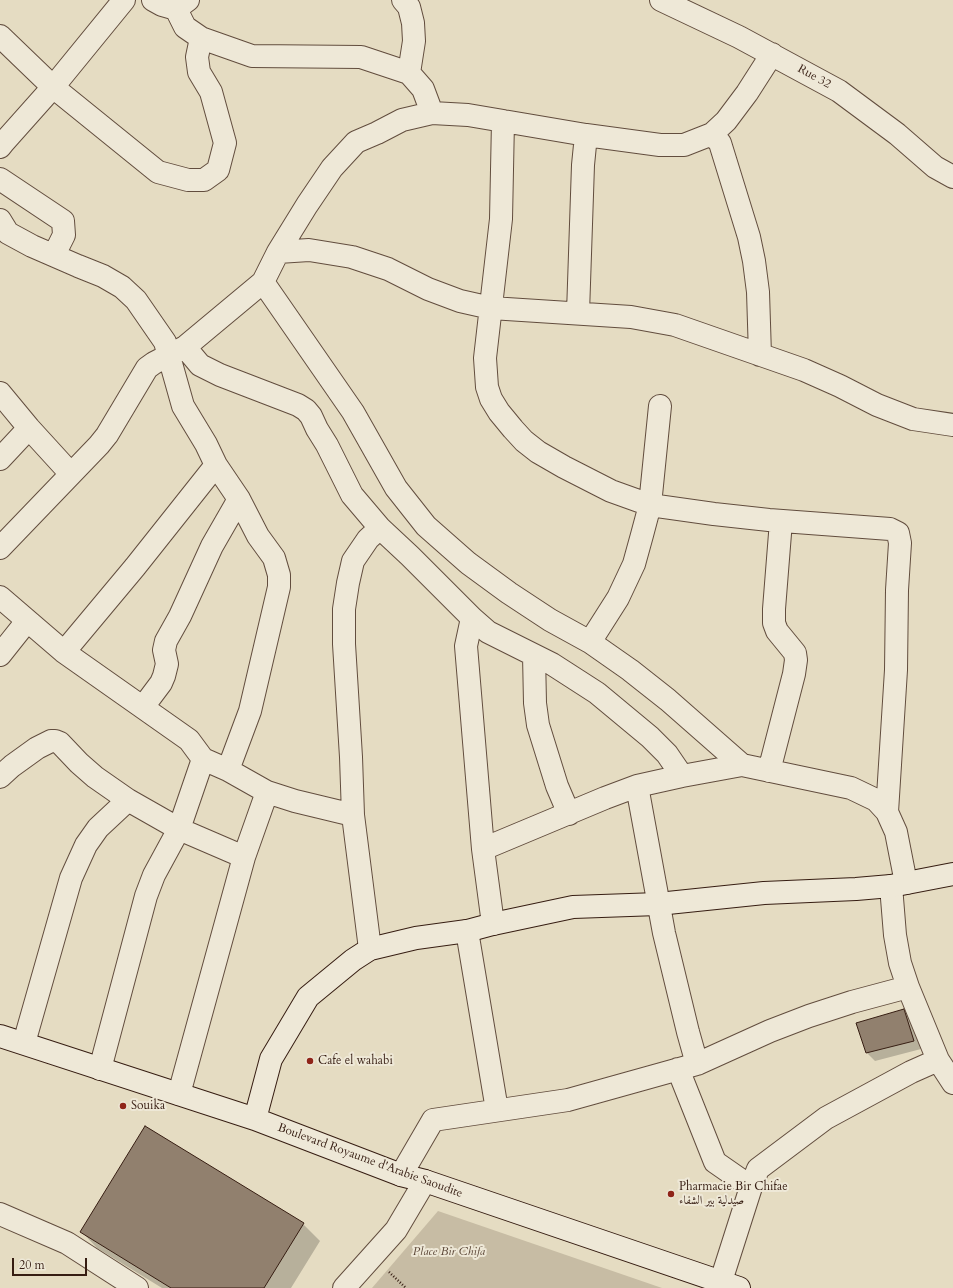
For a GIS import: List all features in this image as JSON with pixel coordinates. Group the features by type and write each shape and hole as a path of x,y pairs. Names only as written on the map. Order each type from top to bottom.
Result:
{"street":[{"path":"0,148 53,87 124,0"},
{"path":"153,0 162,5 182,5 185,27 201,38 252,56 361,57 409,73 423,88 432,112"},
{"path":"403,0 409,7 413,23 414,41 409,73"},
{"name":"Rue 32","path":"661,0 772,54 839,91 896,134 935,167 953,178"},
{"path":"0,36 53,87 158,172 188,180 204,180 218,170 225,144 211,92 199,72 197,57 201,38"},
{"path":"0,548 107,435 147,368 176,351 263,282 278,252 307,205 332,168 356,142 402,120 432,112 503,120 586,135 660,146 684,145 712,134 726,120 747,93 772,54"},
{"path":"503,120 501,219 485,358 487,387 491,399 499,412 524,441 538,452 611,491 650,505 780,521 890,529 898,533 900,542 897,590 896,670 887,812"},
{"path":"712,134 720,143 749,238 758,292 760,355"},
{"path":"578,313 583,165 586,135"},
{"path":"0,179 63,221 64,235 54,255"},
{"path":"0,220 8,233 32,246 103,276 122,287 136,300 148,315 165,342 176,351 220,375 298,405 306,410 311,416 327,445 352,495 380,528 472,618 488,632 552,664 596,693 627,718 667,754 682,776"},
{"path":"278,252 309,250 352,257 388,269 460,301 491,308 631,317 675,325 804,370 877,405 913,419 953,425"},
{"path":"263,282 353,412 396,488 426,526 468,563 509,593 550,620 590,642 630,670 742,765"},
{"path":"176,351 184,406 206,444 216,465 239,499 258,536 274,558 279,576 279,587 250,711 228,770"},
{"path":"0,393 29,428 71,474"},
{"path":"590,642 618,598 634,564 650,505 660,406"},
{"path":"0,459 29,428"},
{"path":"64,652 135,567 216,465"},
{"path":"143,707 161,683 164,676 167,664 164,650 166,641 180,616 212,546 239,499"},
{"path":"769,771 796,660 795,652 777,631 774,623 780,521"},
{"path":"370,949 353,815 344,651 344,609 353,561 368,539 380,528"},
{"path":"0,597 64,652 188,740 203,759 228,770 268,792 295,801 353,815"},
{"path":"472,618 466,646 484,849 493,924"},
{"path":"0,655 27,621"},
{"path":"534,655 535,703 538,725 557,786 569,814"},
{"path":"0,777 12,766 37,748 51,741 55,741 60,743 79,763 95,776 128,800 179,829 244,857"},
{"path":"100,1068 146,896 154,875 179,829 203,759"},
{"path":"484,849 637,786 742,765 851,788 876,800 887,812 896,832 898,884 895,935 900,963 908,987 938,1060 953,1083"},
{"path":"637,786 664,933 688,1032 688,1066 715,1162 751,1187"},
{"path":"179,1094 244,857 268,792"},
{"path":"24,1043 71,878 86,845 98,828 128,800"},
{"path":"255,1119 271,1059 308,997 353,960 370,949 416,938 467,931 573,907 658,904 764,893 856,890 953,874"},
{"path":"467,931 497,1110"},
{"path":"401,1174 432,1120 568,1100 688,1066 809,1016 859,1000 908,987"},
{"name":"Boulevard Royaume d'Arabie Saoudite","path":"0,1036 255,1119 401,1174 730,1285"},
{"path":"730,1285 751,1187 758,1169 826,1118 911,1072 938,1060"},
{"path":"344,1288 396,1230 425,1181"},
{"path":"0,1214 67,1243 136,1288"}],"green space":[{"name":"Place Bir Chifa","path":"438,1211 662,1288 372,1288"}],"building":[{"path":"904,1009 914,1041 866,1053 856,1023"},
{"path":"145,1126 304,1223 264,1288 171,1288 80,1232"}],"place":[{"name":"Cafe el wahabi","path":"310,1061"},
{"name":"Souika","path":"123,1106"},
{"name":"Pharmacie Bir Chifae صيدلية بير الشفاء","path":"671,1194"}]}
